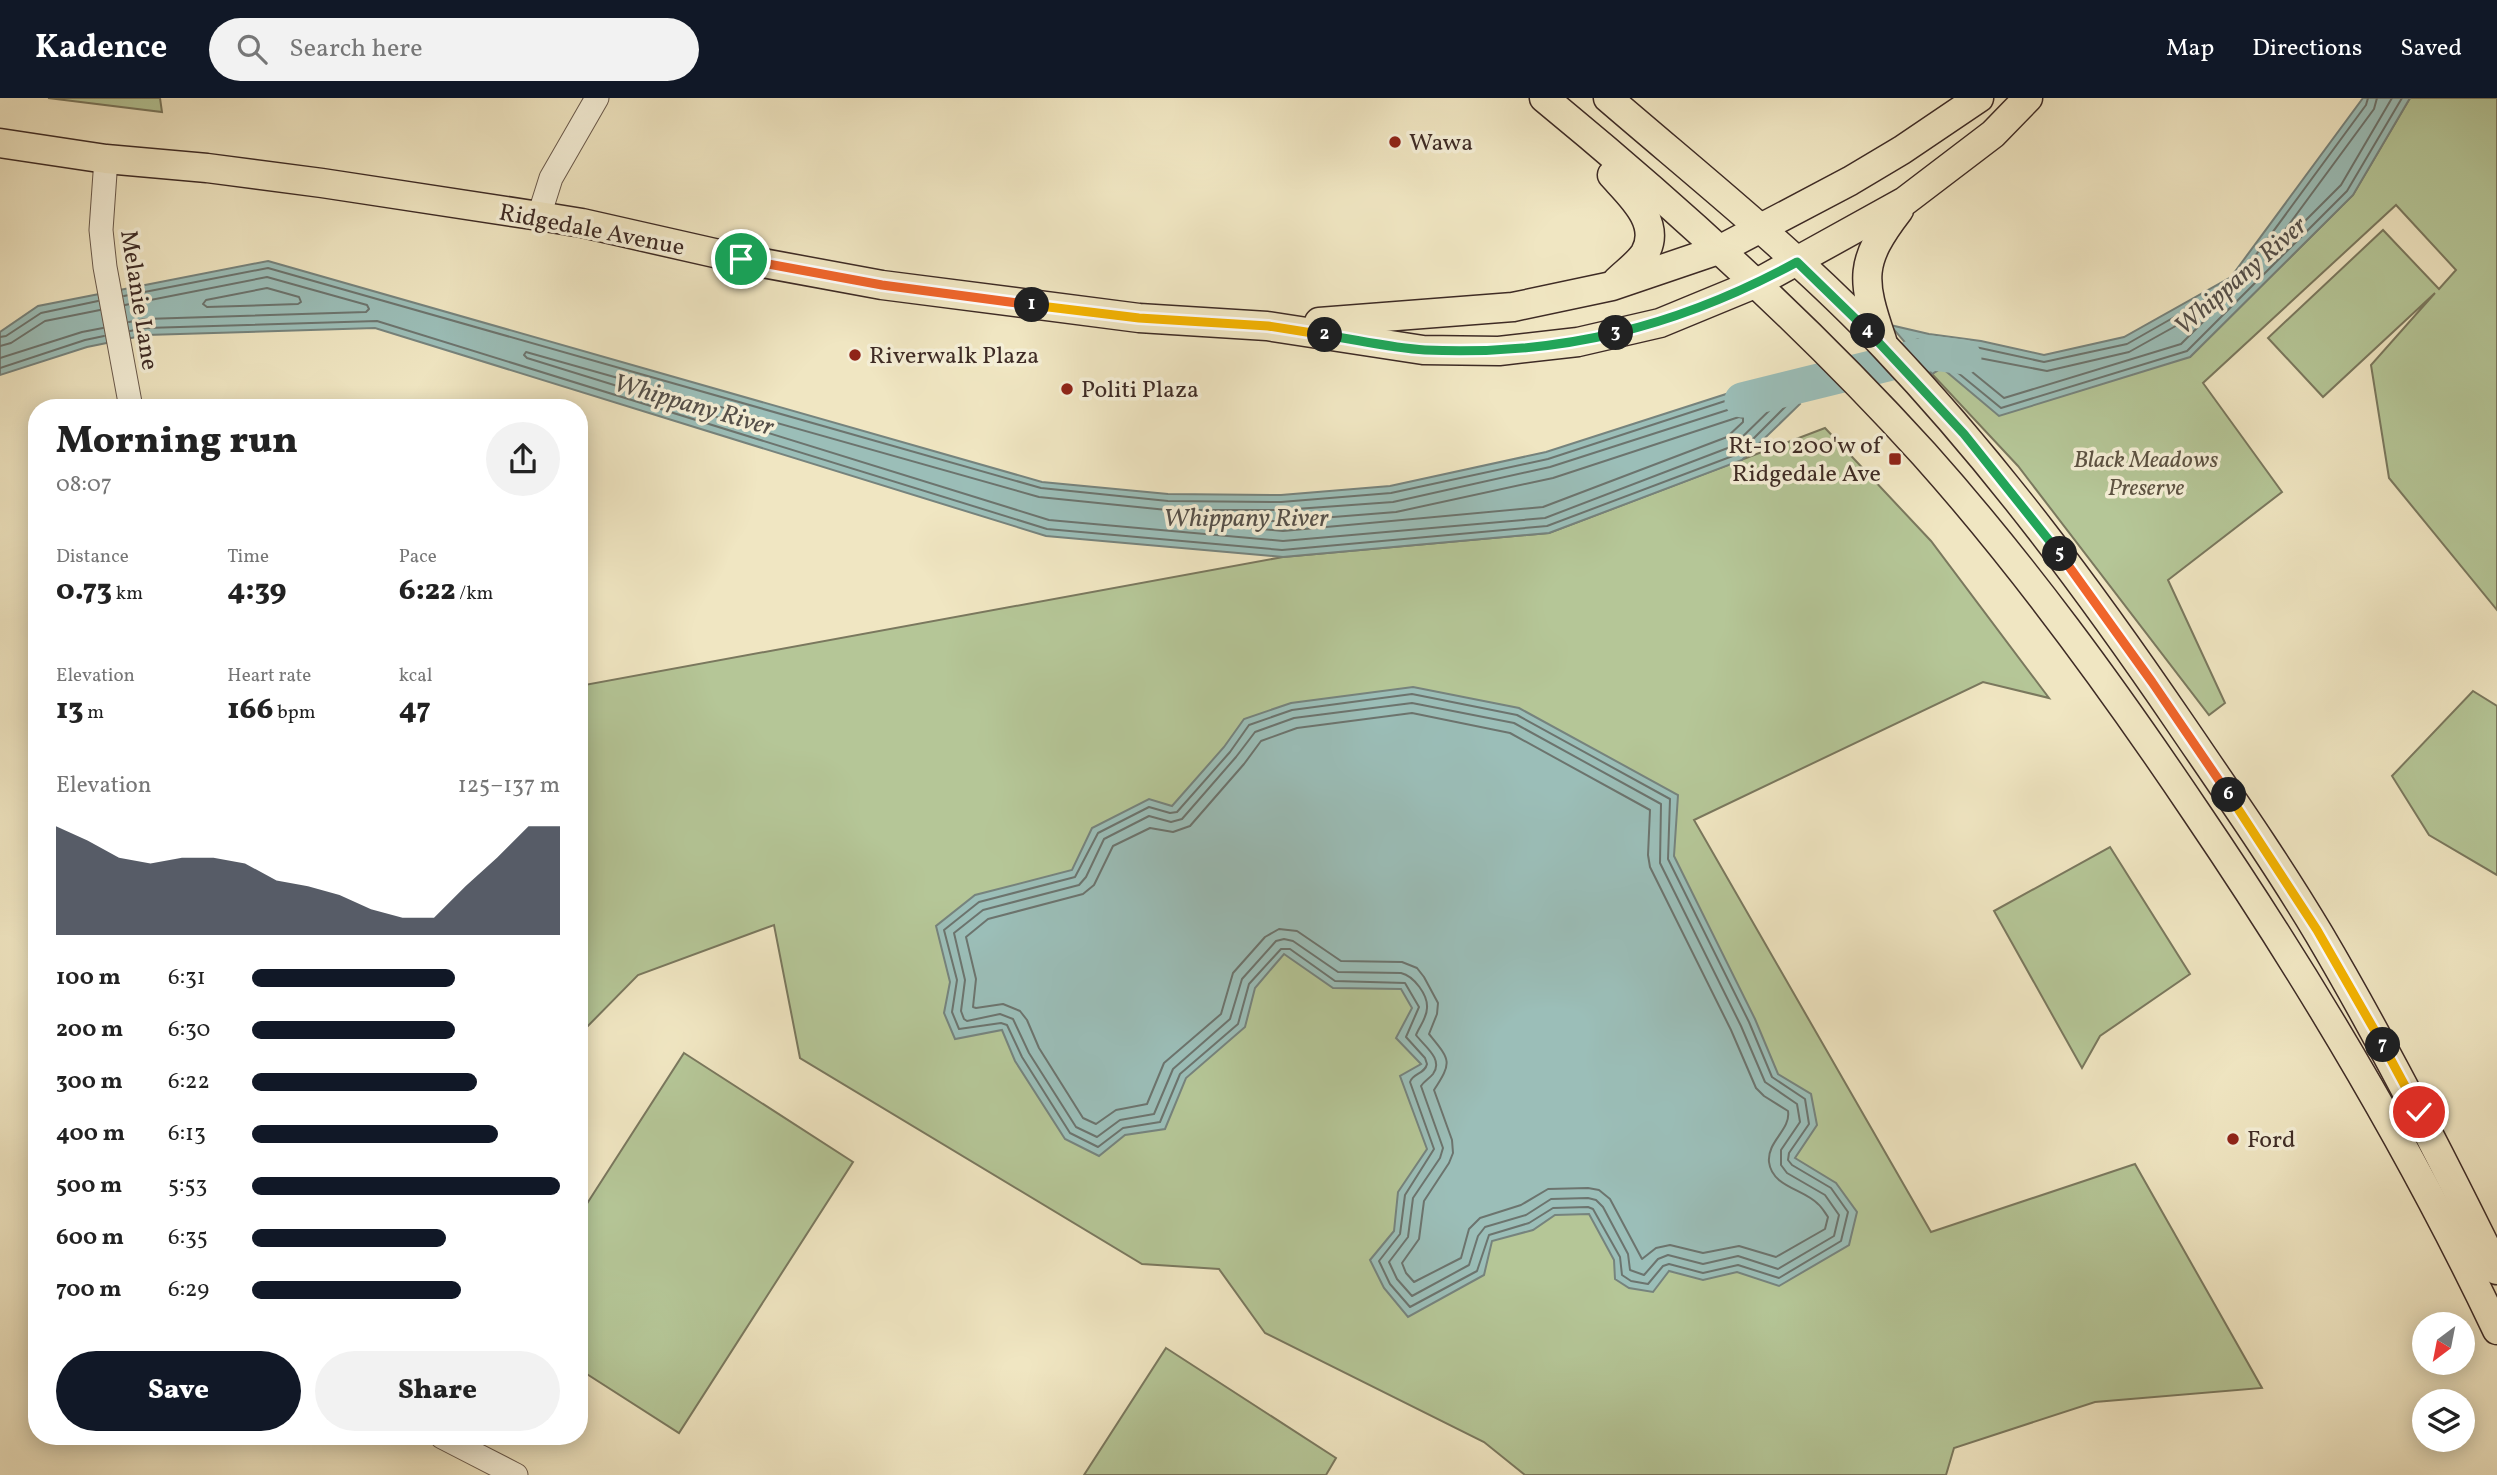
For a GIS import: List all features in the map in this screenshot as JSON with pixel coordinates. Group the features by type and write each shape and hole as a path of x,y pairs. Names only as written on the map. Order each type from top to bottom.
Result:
{"main road":[{"path":"1544,98 1721,249 1792,316 1923,453 2000,542 2073,636 2143,733 2264,911 2369,1086 2424,1186 2497,1330"},
{"path":"1608,98 1761,229 1884,346 1964,434 2053,544 2248,823 2317,930 2405,1085 2497,1270"},
{"name":"Ridgedale Avenue","path":"1268,326 1503,308 1612,286 1721,249 1761,229 1902,150 1979,98"},
{"path":"1884,346 1868,299 1867,267 1878,237 1905,201 1993,134 2028,98"},
{"path":"1588,134 1601,162 1644,210 1649,236 1645,253 1612,286"},
{"name":"Ridgedale Avenue","path":"0,143 106,159 207,168 322,183 539,216 582,223 741,259 882,285 1139,318 1268,326 1423,349 1499,351 1578,342 1660,323 1757,284 1905,201"}],"street":[{"path":"539,216 551,178 597,98"},
{"name":"Melanie Lane","path":"106,159 101,229 105,267 129,399"},
{"path":"458,1445 516,1475"}],"green space":[{"path":"48,98 160,98 162,112"},
{"name":"Black Meadows Preserve","path":"2410,98 2497,98 2497,610 2389,478 2371,365 2435,293 2323,397 2268,338 2383,230 2439,289 2456,270 2396,205 2203,383 2282,492 2168,580 2225,703 2209,715 2018,466 1932,374 1941,368 2190,357 2353,195"},
{"path":"1825,428 1931,541 2049,698 1983,682 1694,820 1931,1232 2135,1164 2262,1388 2095,1402 1954,1448 1946,1475 1525,1475 1484,1442 1265,1333 1219,1269 1142,1264 800,1058 774,925 638,975 588,1026 588,684 1283,557 1549,533"},
{"path":"2473,691 2497,706 2497,875 2429,835 2392,776"},
{"path":"2110,847 2190,974 2100,1036 2082,1068 1994,911"},
{"path":"684,1053 853,1162 679,1433 588,1375 588,1202"},
{"path":"1166,1348 1336,1458 1326,1475 1084,1475"}],"water":[{"path":"2363,98 2410,98 2353,195 2190,357 1999,416 1942,368 1932,374 1890,325 2044,355 2124,337 2231,277"},
{"path":"268,261 1042,482 1168,494 1281,495 1390,486 1546,452 1779,377 1800,404 1742,460 1549,533 1283,557 1046,536 375,328 146,335 87,347 0,375 0,332 38,306"},
{"path":"1413,687 1519,708 1678,795 1674,856 1755,1019 1778,1074 1811,1094 1817,1125 1795,1158 1836,1183 1857,1212 1849,1245 1779,1286 1737,1272 1703,1280 1669,1271 1653,1292 1629,1288 1615,1279 1614,1260 1589,1214 1555,1215 1533,1230 1492,1241 1484,1275 1408,1317 1384,1288 1370,1260 1394,1231 1398,1192 1427,1149 1400,1076 1421,1064 1396,1038 1412,1008 1401,989 1333,988 1284,954 1255,988 1245,1027 1186,1078 1165,1129 1125,1135 1099,1156 1065,1139 1015,1061 1002,1030 955,1039 944,1013 950,982 936,926 975,895 1072,870 1092,828 1149,799 1172,806 1224,747 1244,719 1291,703"}],"waterway":[{"name":"Whippany River","path":"1742,400 1932,353 1964,357"}],"place":[{"name":"Wawa","path":"1395,142"},
{"name":"Riverwalk Plaza","path":"855,355"},
{"name":"Politi Plaza","path":"1067,389"},
{"name":"Rt-10 200'w of Ridgedale Ave","path":"1895,459"},
{"name":"Ford","path":"2233,1139"}],"route":[{"path":"741,259 882,285 1018,304 1139,318 1268,326 1423,349 1499,351 1578,342 1660,323 1757,284 1797,262 1884,346 1964,434 2053,544 2152,682 2317,930 2419,1112"}]}
